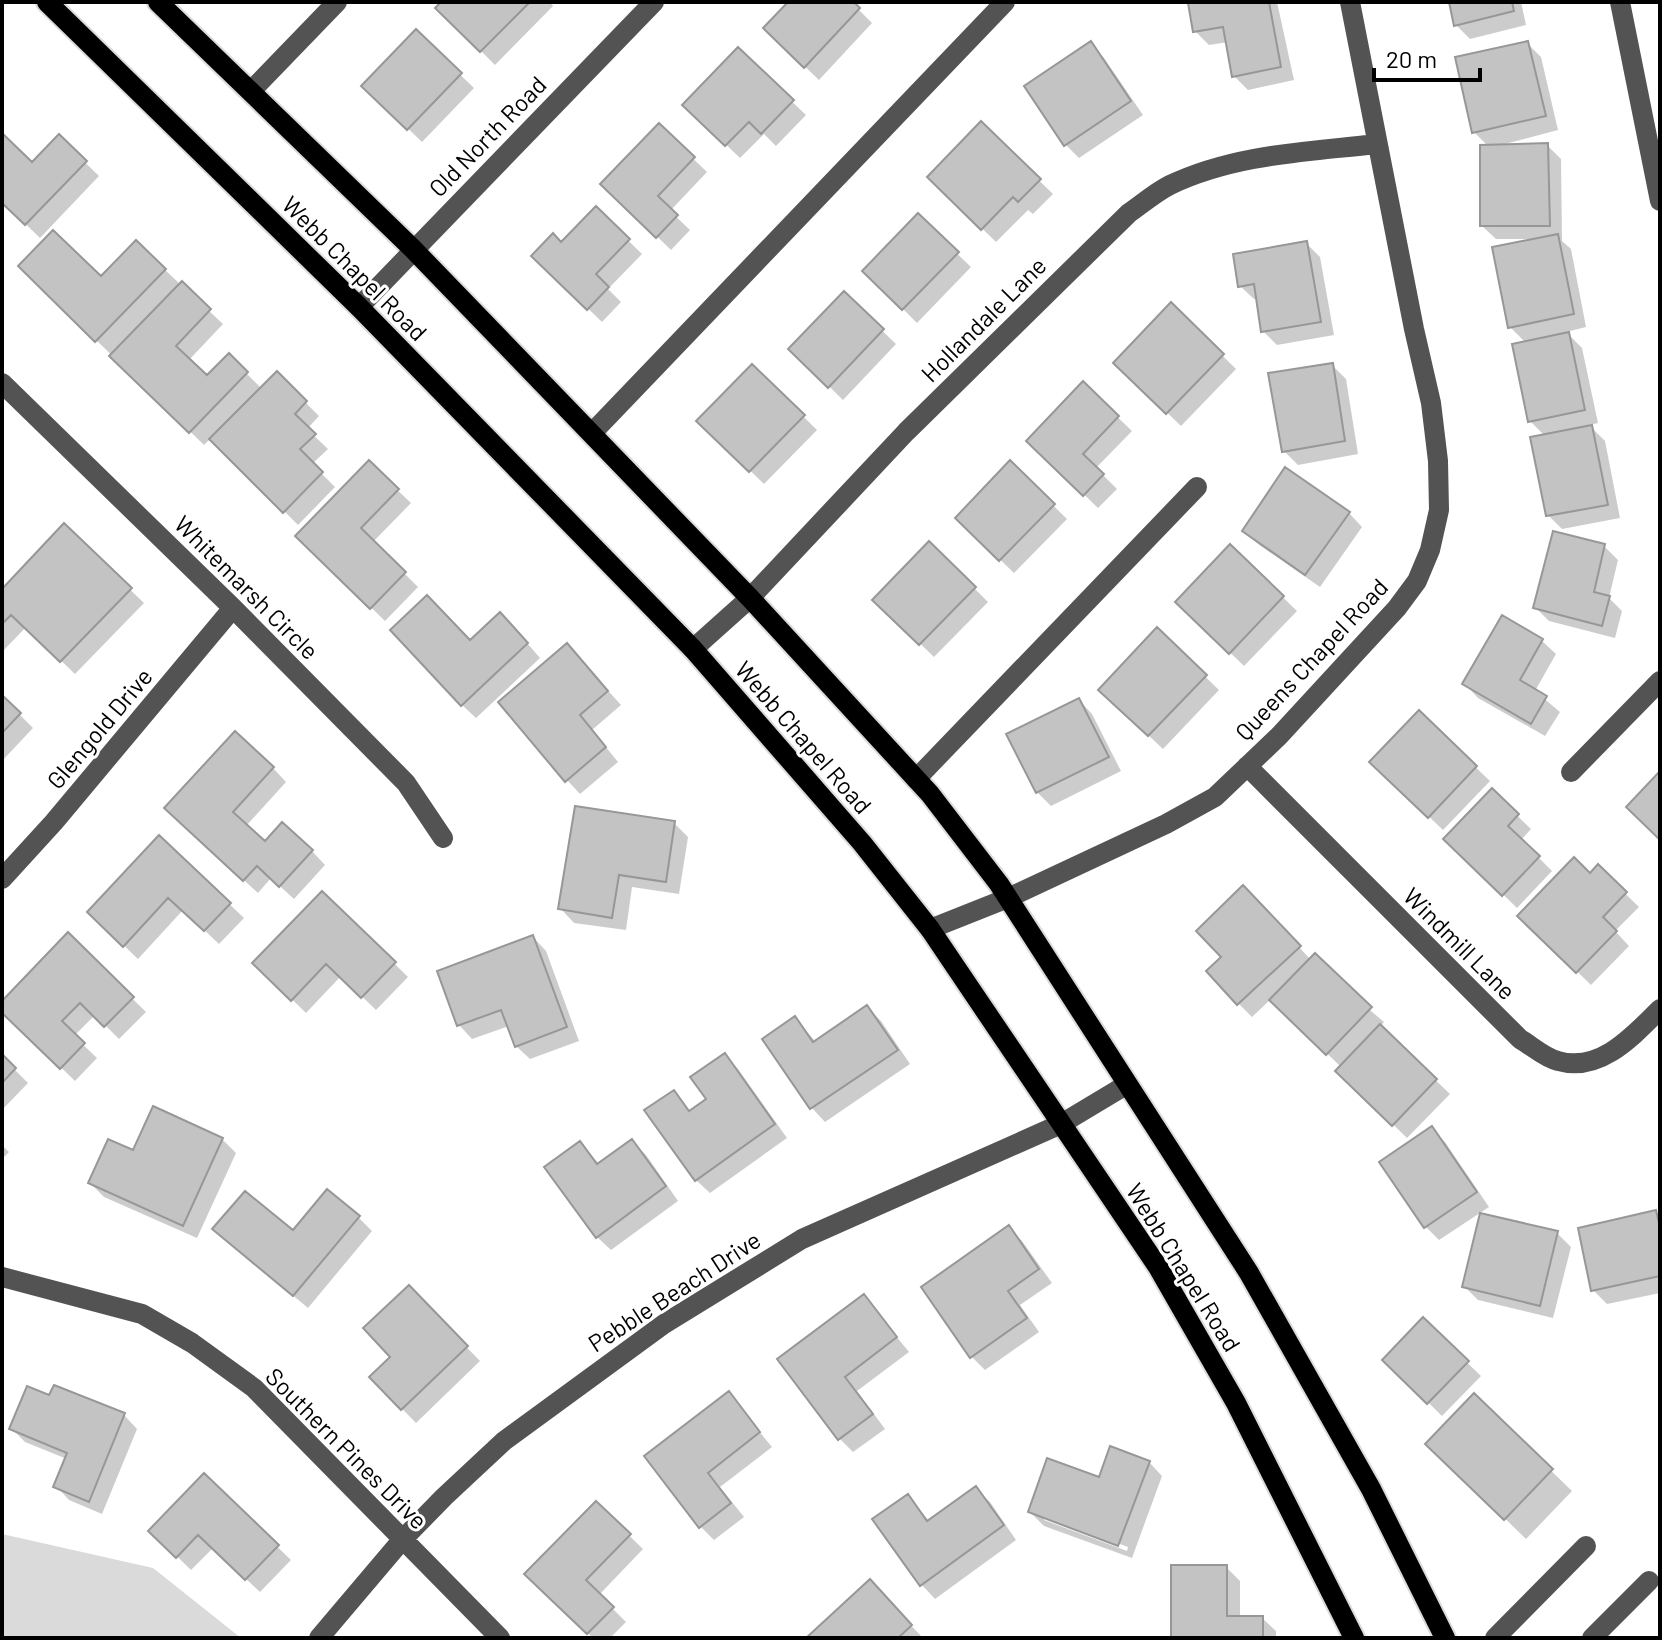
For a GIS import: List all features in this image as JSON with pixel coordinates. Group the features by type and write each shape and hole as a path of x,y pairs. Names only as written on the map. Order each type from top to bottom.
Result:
{"main road":[{"name":"Webb Chapel Road","path":"47,2 359,307 693,649 862,843 930,929 1158,1267 1236,1403 1354,1638"},
{"name":"Webb Chapel Road","path":"158,2 413,249 750,598 916,779 1008,898 1249,1273 1371,1489 1445,1638"}],"street":[{"path":"251,91 337,2"},
{"name":"Old North Road","path":"359,307 654,2"},
{"path":"592,433 1005,2"},
{"name":"Queens Chapel Road","path":"930,929 1008,898 1215,797 1279,736 1397,608 1417,581 1430,550 1439,510 1438,461 1431,403 1376,144 1350,2"},
{"path":"1620,2 1660,201"},
{"name":"Hollandale Lane","path":"693,649 750,598 906,432 1129,213 1169,186 1239,161 1376,144"},
{"name":"Whitemarsh Circle","path":"2,383 233,608 406,783 443,838"},
{"path":"916,779 1197,487"},
{"name":"Glengold Drive","path":"2,879 54,822 233,608"},
{"path":"1571,772 1660,681"},
{"name":"Windmill Lane","path":"1247,766 1520,1039 1555,1061 1581,1065 1604,1056 1629,1040 1660,1009"},
{"name":"Pebble Beach Drive","path":"319,1638 402,1540 504,1441 664,1324 802,1239 1061,1124 1126,1085"},
{"name":"Southern Pines Drive","path":"2,1277 142,1314 192,1343 254,1388 500,1638"},
{"path":"1495,1638 1586,1546"},
{"path":"1592,1638 1649,1581"}],"shaded area":[{"path":"2,1534 153,1568 241,1638 2,1638"}],"building":[{"path":"441,2 530,2 480,52 435,8"},
{"path":"788,2 854,2 860,8 804,68 763,28"},
{"path":"1269,2 1281,67 1232,77 1223,27 1193,32 1188,3"},
{"path":"1449,2 1512,2 1514,11 1454,26"},
{"path":"416,29 462,73 407,130 361,86"},
{"path":"1091,41 1131,101 1064,146 1024,86"},
{"path":"1528,41 1546,116 1472,133 1455,57"},
{"path":"738,47 794,100 761,134 749,122 725,146 682,105"},
{"path":"981,121 1041,179 1018,202 1013,197 981,230 927,177"},
{"path":"659,123 695,157 658,196 678,215 656,238 600,184"},
{"path":"2,133 32,162 59,134 87,161 25,225 2,203"},
{"path":"1548,143 1550,226 1480,226 1480,145"},
{"path":"596,206 630,239 596,274 609,287 587,310 531,256 553,233 561,242"},
{"path":"918,213 959,252 902,310 862,271"},
{"path":"53,230 101,276 136,240 166,269 95,342 18,266"},
{"path":"1558,234 1574,314 1508,328 1492,247"},
{"path":"1307,241 1321,322 1261,332 1254,284 1238,287 1233,254"},
{"path":"182,281 211,309 176,346 207,375 229,353 248,372 189,433 109,356"},
{"path":"844,291 884,329 828,388 788,349"},
{"path":"1171,302 1224,354 1166,414 1113,363"},
{"path":"1569,332 1585,410 1528,422 1512,344"},
{"path":"1333,363 1345,441 1282,452 1268,373"},
{"path":"752,364 805,415 749,472 696,421"},
{"path":"277,371 307,401 295,414 316,434 300,449 323,472 283,513 209,439"},
{"path":"1083,381 1119,416 1083,454 1104,474 1083,496 1026,441"},
{"path":"1592,425 1608,505 1546,516 1530,437"},
{"path":"369,460 399,489 361,528 406,572 370,609 295,536"},
{"path":"1010,460 1055,504 999,561 955,518"},
{"path":"1285,467 1350,512 1305,575 1242,531"},
{"path":"64,523 132,588 60,662 11,615 2,624 2,589"},
{"path":"1553,531 1605,544 1594,592 1610,596 1602,626 1533,608"},
{"path":"929,541 976,587 919,645 872,600"},
{"path":"1230,544 1284,596 1229,654 1175,602"},
{"path":"427,595 470,640 500,612 528,643 461,706 390,630"},
{"path":"1502,615 1543,639 1520,680 1547,696 1531,724 1462,684"},
{"path":"1157,627 1207,675 1148,736 1098,690"},
{"path":"567,643 608,691 580,715 606,747 565,782 498,702"},
{"path":"2,695 21,713 2,733"},
{"path":"1079,698 1109,757 1036,793 1006,734"},
{"path":"1419,710 1477,766 1428,818 1369,762"},
{"path":"235,731 274,767 233,812 265,841 282,822 313,850 279,887 257,866 243,881 164,808"},
{"path":"1660,771 1660,840 1626,807"},
{"path":"1492,788 1519,814 1508,826 1540,856 1502,896 1443,839"},
{"path":"575,806 675,821 666,882 619,875 612,918 558,909"},
{"path":"159,835 231,903 204,931 168,898 123,947 87,912"},
{"path":"1574,857 1590,873 1598,864 1627,892 1603,917 1617,931 1576,973 1517,916"},
{"path":"1243,885 1301,946 1237,1005 1206,971 1221,957 1196,931"},
{"path":"322,891 396,962 361,998 326,964 291,1001 252,963"},
{"path":"68,932 134,997 104,1027 80,1003 62,1021 85,1043 60,1069 2,1013 2,1001"},
{"path":"533,935 567,1027 515,1047 501,1010 457,1026 437,971"},
{"path":"1315,953 1372,1007 1326,1055 1269,1000"},
{"path":"867,1005 898,1050 810,1109 762,1039 795,1016 813,1042"},
{"path":"1380,1024 1437,1079 1392,1126 1335,1071"},
{"path":"725,1053 775,1124 695,1181 644,1110 674,1090 689,1111 706,1099 690,1077"},
{"path":"2,1054 16,1068 2,1083"},
{"path":"153,1106 223,1138 183,1226 88,1183 108,1139 133,1150"},
{"path":"1432,1126 1477,1192 1424,1228 1379,1162"},
{"path":"632,1139 666,1186 596,1238 544,1167 580,1141 597,1164"},
{"path":"327,1189 360,1216 293,1296 212,1229 245,1191 293,1230"},
{"path":"1656,1210 1660,1228 1660,1276 1591,1291 1578,1228"},
{"path":"1480,1213 1558,1231 1540,1306 1462,1287"},
{"path":"1009,1225 1039,1269 1008,1291 1027,1318 970,1358 921,1287"},
{"path":"409,1285 468,1346 401,1410 369,1377 390,1357 363,1328"},
{"path":"864,1294 897,1337 845,1377 873,1414 838,1440 777,1359"},
{"path":"1423,1317 1469,1361 1427,1404 1382,1360"},
{"path":"54,1385 125,1413 89,1502 53,1487 67,1453 9,1429 27,1386 49,1395"},
{"path":"729,1391 760,1432 708,1473 731,1503 699,1528 644,1456"},
{"path":"1474,1393 1553,1469 1504,1520 1425,1444"},
{"path":"1110,1446 1150,1461 1118,1546 1028,1512 1047,1458 1099,1477"},
{"path":"204,1473 279,1545 245,1580 198,1535 176,1558 148,1531"},
{"path":"976,1486 1004,1525 920,1586 872,1519 908,1494 927,1521"},
{"path":"596,1501 631,1534 586,1580 614,1607 587,1634 524,1574"},
{"path":"1171,1565 1227,1565 1227,1616 1263,1616 1263,1638 1171,1638"},
{"path":"870,1579 912,1625 898,1638 806,1638"}]}
